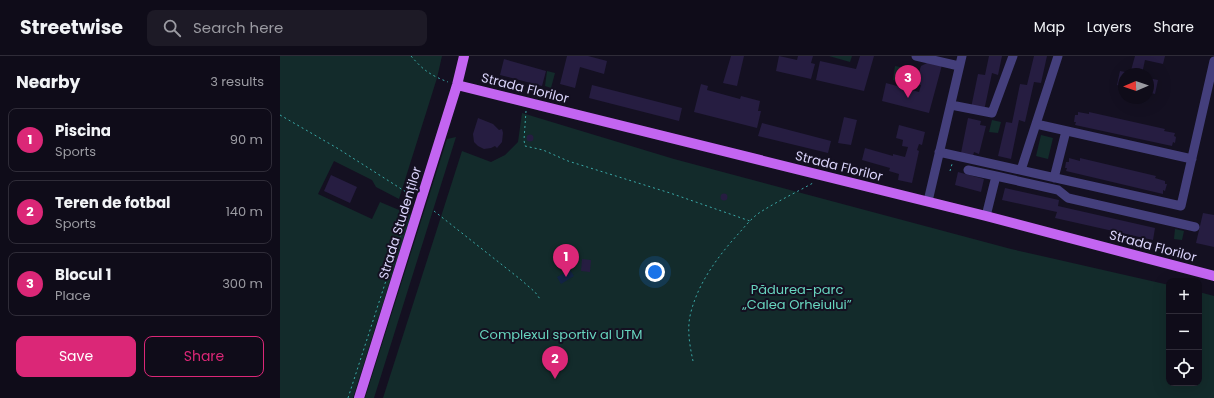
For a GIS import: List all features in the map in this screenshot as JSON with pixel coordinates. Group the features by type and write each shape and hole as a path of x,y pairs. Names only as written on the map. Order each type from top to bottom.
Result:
{"main road":[{"name":"Strada Studenților","path":"359,398 421,202 454,84 464,56"},
{"name":"Strada Florilor","path":"454,84 928,201 1214,276"}],"street":[{"path":"916,56 960,66"},
{"path":"928,201 962,56"},
{"path":"951,105 992,114 1013,56"},
{"path":"1021,170 1058,56"},
{"path":"940,152 1181,206 1214,61"},
{"path":"1036,124 1192,159"},
{"path":"1054,178 1066,130"},
{"path":"968,170 1058,190 1068,198 1195,228"},
{"path":"986,216 996,176"}],"path":[{"path":"410,56 419,67 434,77 454,84"},
{"path":"526,111 525,146 543,150 568,161 676,194 750,221"},
{"path":"280,115 337,148 421,202"},
{"path":"950,171 952,161"},
{"path":"693,361 689,340 690,316 696,299 713,265 727,246 750,221 760,213 813,183"},
{"path":"434,211 520,279 535,292 540,299"},
{"path":"348,398 404,224"}],"green space":[{"path":"280,56 442,56 437,78 399,199 376,187 372,180 334,161 318,194 372,219 380,202 411,215 353,398 280,398"},
{"path":"829,56 852,56 850,62"},
{"path":"895,66 915,70 912,85 893,80"},
{"path":"547,71 555,73 551,88 545,86"},
{"name":"Pădurea-parc „Calea Orheiului”","path":"522,113 674,159 1011,249 1166,284 1166,386 1202,386 1202,293 1214,296 1214,398 383,398 462,151 491,162 505,155 518,142"},
{"path":"992,120 1001,122 998,133 989,132"},
{"path":"1041,135 1053,138 1048,159 1036,156"},
{"path":"456,137 374,398 365,398 447,139"},
{"path":"1175,229 1184,231 1182,240 1174,239"}],"water":[{"path":"570,270 574,276 561,284 557,277"}],"building":[{"path":"567,56 588,56 607,61 604,74 580,67 575,88 560,84"},
{"path":"731,56 744,56 737,86 723,83"},
{"path":"779,56 797,60 798,56 813,56 811,63 815,64 811,79 776,71"},
{"path":"860,56 874,56 864,91 816,80 820,61 856,69"},
{"path":"989,56 1002,56 998,75 992,73 984,111 971,108 978,74 985,75"},
{"path":"1034,56 1047,56 1041,83 1034,82 1025,122 1019,120 1011,159 998,156 1006,122 1012,123 1020,84 1027,85"},
{"path":"1135,56 1165,56 1163,64 1145,60 1143,68 1132,68"},
{"path":"504,59 546,71 542,86 500,75"},
{"path":"929,62 942,65 929,113 882,101 886,83 919,92 921,85 915,84 921,66"},
{"path":"1154,79 1158,80 1154,94"},
{"path":"701,84 708,86 707,90 740,99 741,96 760,101 758,111 761,111 757,128 694,112"},
{"path":"592,85 682,108 679,121 589,98"},
{"path":"1078,112 1089,114 1089,112 1165,129 1164,131 1175,133 1175,143 1173,142 1172,146 1075,125 1075,115 1078,115"},
{"path":"844,117 857,120 851,145 838,143"},
{"path":"478,118 493,124 499,130 502,129 502,142 497,148 495,146 484,149 474,142 473,134"},
{"path":"968,118 981,121 980,125 986,126 979,154 974,152 973,156 961,153"},
{"path":"762,123 831,141 828,153 758,136"},
{"path":"899,125 925,132 922,145 919,144 917,150 919,151 912,183 898,180 899,174 889,171 890,168 862,160 865,148 893,156 893,154 905,157 908,147 902,146 903,140 896,138"},
{"path":"530,134 533,135 533,141 530,142 527,141 526,138 527,135"},
{"path":"1069,158 1080,161 1080,158 1156,176 1155,178 1165,181 1165,184 1167,184 1165,191 1163,190 1163,194 1066,171 1066,162 1069,162"},
{"path":"958,172 984,179 981,192 955,185"},
{"path":"331,175 357,187 350,203 324,191"},
{"path":"1005,188 1059,200 1058,206 1155,228 1153,240 1055,218 1057,212 1002,200"},
{"path":"724,193 727,194 727,200 724,201 721,200 720,197 721,194"},
{"path":"1203,213 1214,215 1214,247 1196,243"},
{"path":"582,259 591,260 590,272 581,271"}],"place":[{"name":"Blocul 1","path":"908,98"},
{"name":"Piscina","path":"566,277"},
{"name":"Teren de fotbal","path":"555,379"}],"park label":[{"name":"Complexul sportiv al UTM","path":"561,334"}]}
